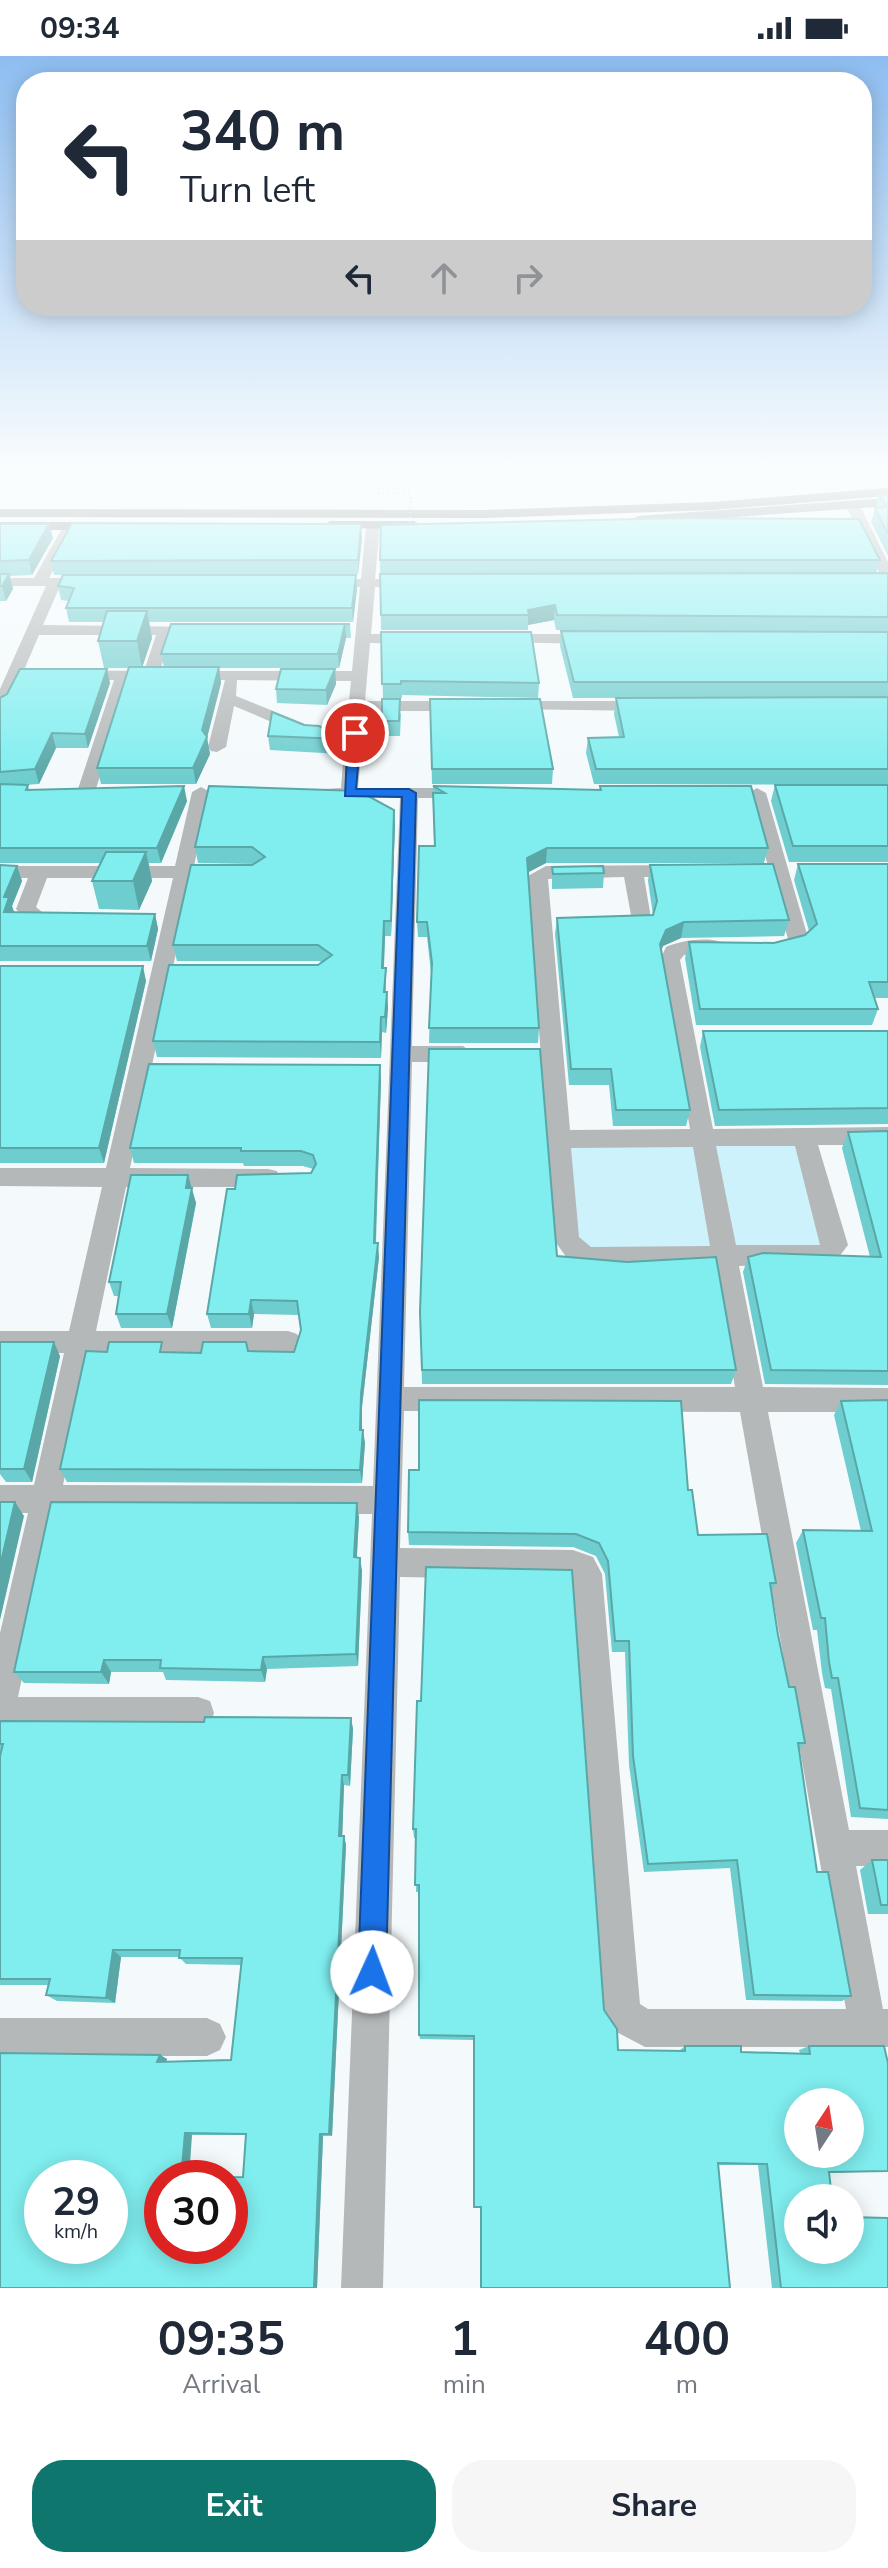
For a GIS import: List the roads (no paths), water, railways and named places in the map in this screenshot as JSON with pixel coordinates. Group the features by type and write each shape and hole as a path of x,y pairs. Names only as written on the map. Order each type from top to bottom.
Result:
{"street":[{"path":"0,707 9,677 34,630 51,573"},
{"path":"349,793 360,676 358,633 369,573"},
{"path":"0,582 102,583"},
{"path":"305,583 431,583"},
{"path":"34,630 211,630"},
{"path":"151,675 165,630"},
{"path":"358,633 426,639"},
{"path":"490,639 602,639"},
{"path":"86,792 124,675"},
{"path":"217,747 233,675"},
{"path":"9,677 360,676"},
{"path":"228,698 313,733 355,733"},
{"path":"357,706 669,706"},
{"path":"0,1705 116,1177 148,1068 166,919 184,872 201,792"},
{"path":"305,793 488,793"},
{"path":"362,2288 390,1399 395,1064 409,793"},
{"path":"385,1562 573,1565 582,1567 587,1574 622,2015 645,2028 878,2028 835,1848 670,960 673,952 681,948 783,949 799,941 757,793"},
{"path":"600,925 629,925 641,918 633,871"},
{"path":"707,871 538,876 549,925 545,1054 559,1139 567,1240 576,1251 589,1257 826,1255 835,1245 804,1137"},
{"path":"0,872 212,872"},
{"path":"40,872 26,909 28,914 37,918 83,919"},
{"path":"683,1036 714,1036"},
{"path":"395,1064 492,1054"},
{"path":"559,1139 888,1136"},
{"path":"0,1177 287,1178"},
{"path":"0,1342 288,1342"},
{"path":"390,1399 888,1400"},
{"path":"0,1499 387,1500"},
{"path":"0,1713 198,1713"},
{"path":"835,1848 888,1848"},
{"path":"0,2037 207,2037"}]}
